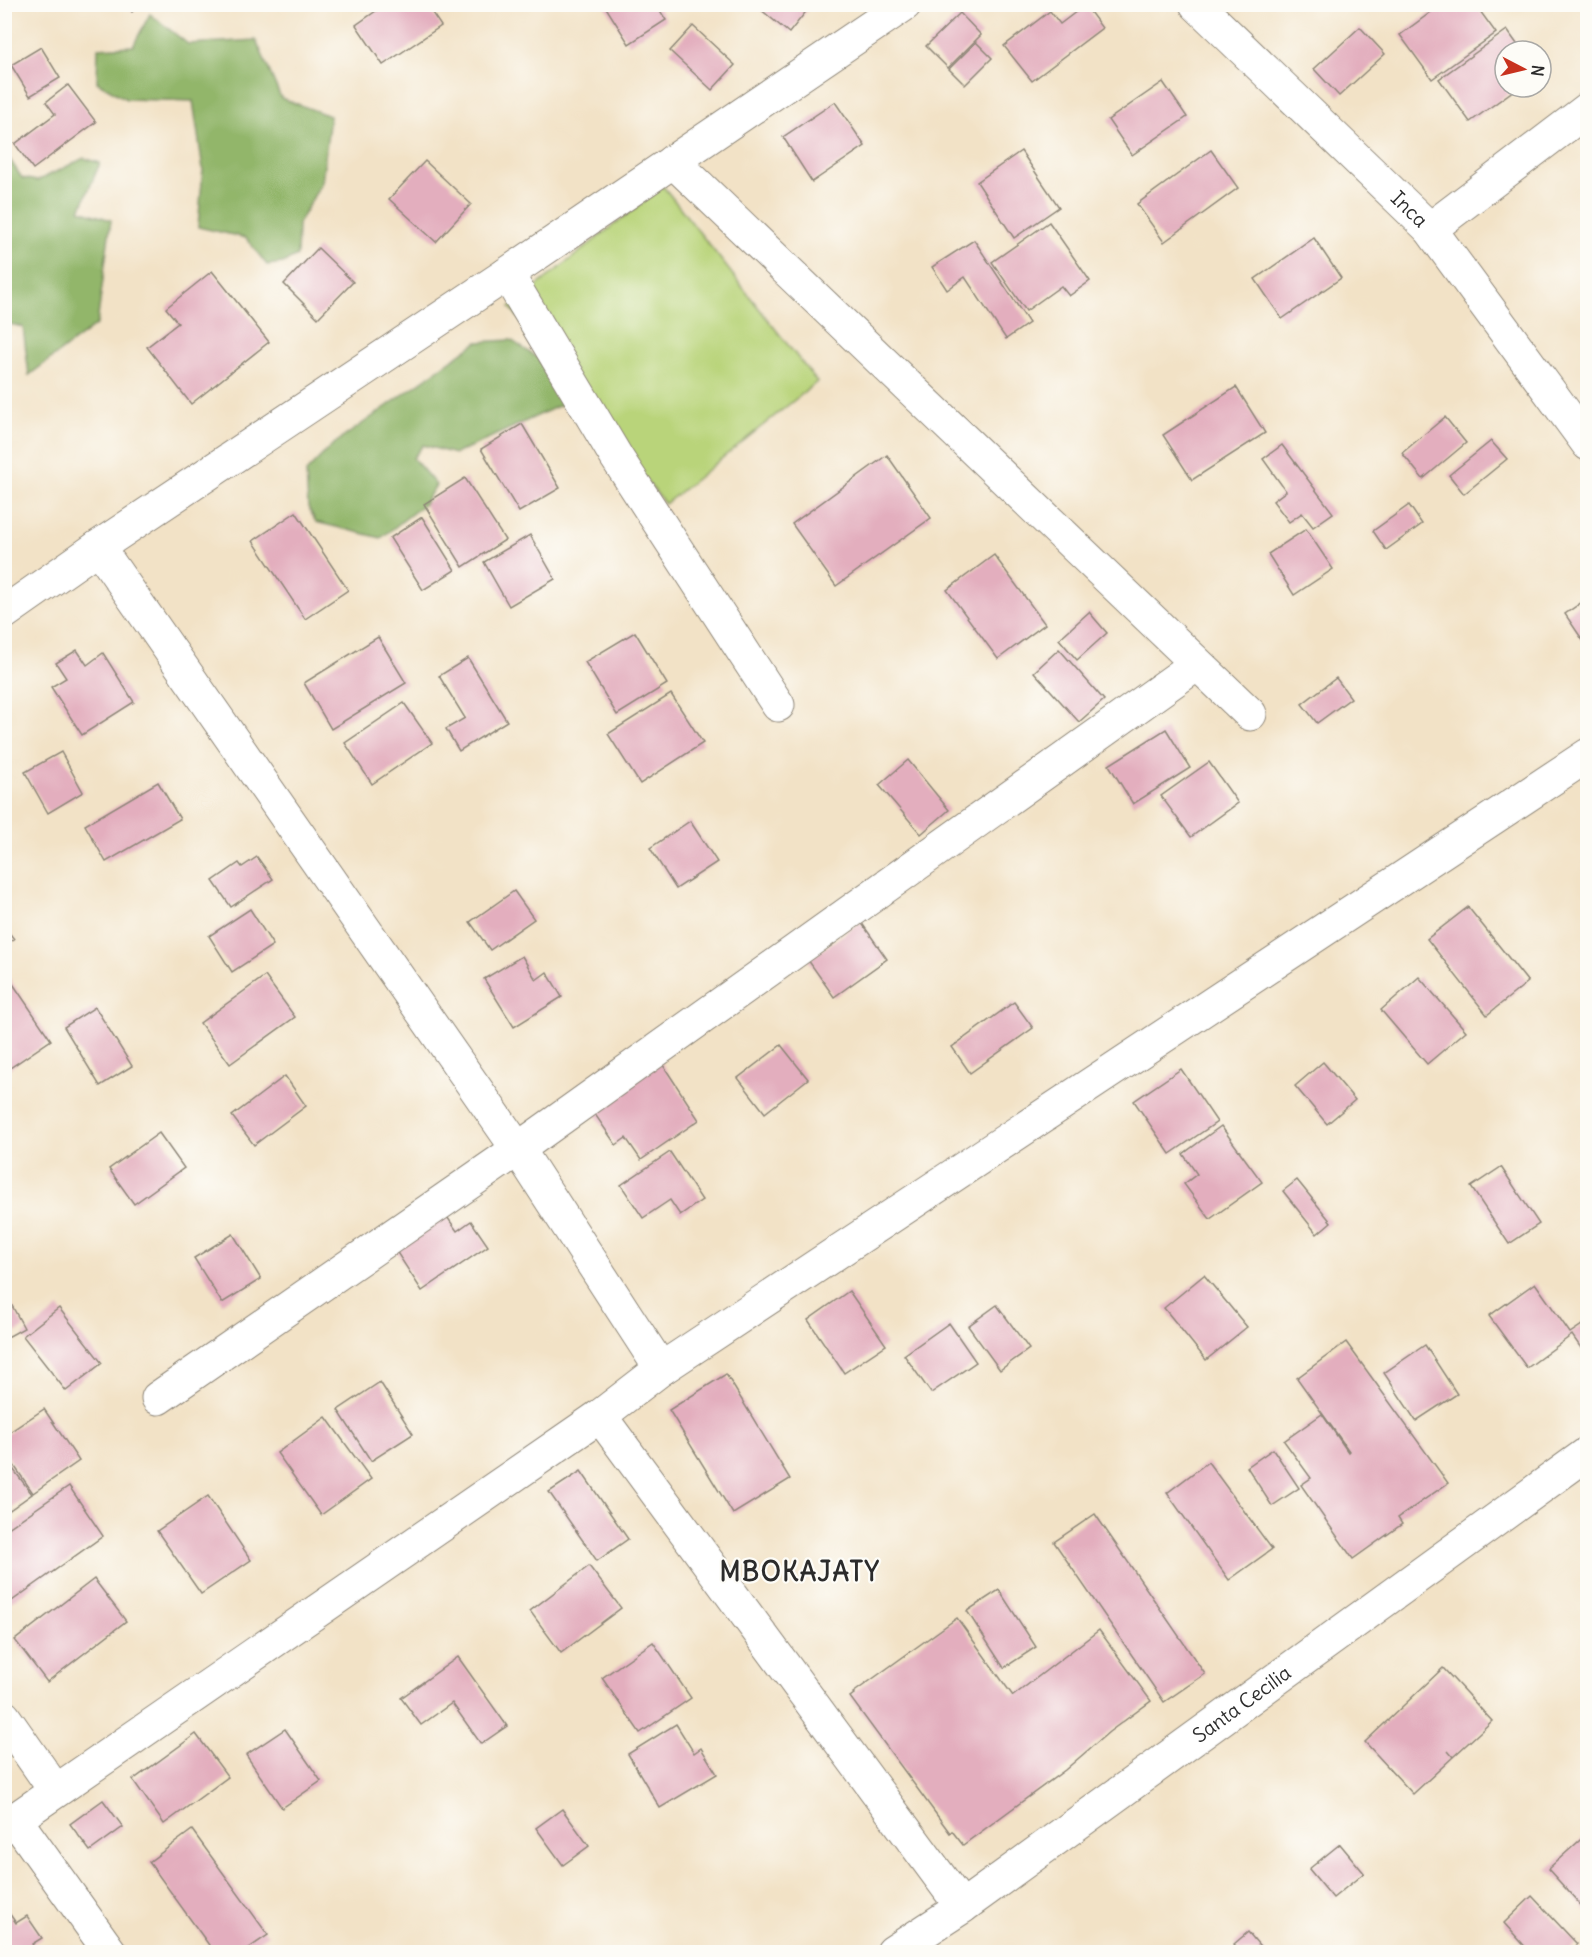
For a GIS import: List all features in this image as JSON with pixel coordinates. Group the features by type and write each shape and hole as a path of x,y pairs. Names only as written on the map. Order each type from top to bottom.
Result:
{"street":[{"path":"4,613 98,547 906,4"},
{"name":"Inca","path":"1196,4 1430,229 1587,444"},
{"path":"1430,229 1587,109"},
{"path":"673,160 1250,714"},
{"path":"507,274 617,458 778,705"},
{"path":"98,547 518,1149 660,1369"},
{"path":"159,1398 518,1149 1197,664"},
{"path":"110,1953 10,1823 600,1416 660,1369 1587,755"},
{"path":"600,1416 962,1907"},
{"name":"Santa Cecilia","path":"893,1953 962,1907 1587,1453"},
{"path":"4,1717 55,1790"}],"green space":[{"path":"150,14 188,44 256,40 281,98 330,116 322,182 298,224 297,256 283,263 267,265 246,238 198,227 203,169 193,101 126,99 97,82 98,48 133,46"},
{"path":"4,151 22,178 37,181 84,158 100,163 80,210 111,220 97,324 29,375 23,327 5,323"},
{"path":"663,186 817,382 665,504 510,307"},
{"path":"511,340 539,359 563,404 455,454 423,445 413,458 436,485 424,504 381,538 316,522 308,507 306,472 331,446 477,342"}],"building":[{"path":"126,4 141,4 132,12"},
{"path":"386,4 426,4 441,26 383,65 356,25"},
{"path":"608,4 656,4 666,20 629,44 605,6"},
{"path":"754,4 812,4 789,33"},
{"path":"1442,4 1475,4 1496,33 1432,79 1400,35"},
{"path":"1085,5 1102,28 1032,81 1004,46 1050,11 1060,24"},
{"path":"960,13 981,35 948,68 926,46"},
{"path":"693,26 735,65 712,90 670,51"},
{"path":"1360,27 1385,54 1339,96 1314,69"},
{"path":"1507,30 1513,39 1495,39"},
{"path":"1493,40 1493,99 1502,99 1470,122 1439,79"},
{"path":"976,42 992,58 965,85 949,69"},
{"path":"41,47 60,78 30,96 11,65"},
{"path":"1163,82 1187,117 1132,155 1108,120"},
{"path":"68,85 96,122 33,169 15,144 55,114 46,102"},
{"path":"835,102 865,146 812,182 783,137"},
{"path":"1211,150 1238,188 1164,242 1137,204"},
{"path":"1021,151 1059,207 1014,238 977,182"},
{"path":"425,161 471,204 436,242 389,199"},
{"path":"1049,222 1090,281 1069,296 1061,286 1026,311 992,262"},
{"path":"1314,238 1341,278 1282,319 1255,279"},
{"path":"974,240 1029,323 1006,339 965,277 947,290 932,267"},
{"path":"318,248 353,282 318,318 284,284"},
{"path":"212,271 269,342 191,404 147,347 178,323 166,308"},
{"path":"1236,387 1265,433 1192,480 1163,435"},
{"path":"1445,417 1466,443 1423,479 1402,453"},
{"path":"522,424 560,488 519,512 481,449"},
{"path":"1491,441 1507,459 1464,494 1449,475"},
{"path":"1282,445 1333,513 1313,527 1302,513 1289,522 1273,501 1286,491 1263,459"},
{"path":"887,455 931,518 836,586 792,524"},
{"path":"465,478 505,540 463,567 424,504"},
{"path":"1409,505 1422,524 1386,550 1373,531"},
{"path":"296,512 348,590 305,619 253,541"},
{"path":"422,517 455,570 423,590 390,538"},
{"path":"1306,529 1333,569 1294,595 1268,554"},
{"path":"530,535 555,579 509,606 484,562"},
{"path":"994,555 1045,624 998,659 947,590"},
{"path":"1588,598 1588,648 1565,614"},
{"path":"1089,612 1107,633 1077,660 1059,639"},
{"path":"635,632 667,684 617,715 585,662"},
{"path":"378,637 406,683 331,729 304,683"},
{"path":"1059,649 1104,700 1079,722 1034,672"},
{"path":"77,650 87,665 103,653 134,702 82,735 51,687 66,678 56,663"},
{"path":"468,658 507,721 459,751 446,729 465,718 439,676"},
{"path":"1336,678 1351,698 1317,723 1302,704"},
{"path":"671,694 703,743 640,784 608,734"},
{"path":"404,703 432,743 372,784 345,743"},
{"path":"1166,729 1190,768 1133,804 1109,765"},
{"path":"61,752 83,792 48,813 25,772"},
{"path":"908,760 949,810 921,834 879,785"},
{"path":"1209,762 1238,803 1191,837 1161,796"},
{"path":"158,782 180,819 106,862 85,825"},
{"path":"690,821 717,862 676,889 650,848"},
{"path":"257,857 273,879 231,907 213,881 239,863 242,867"},
{"path":"514,891 534,919 490,950 470,922"},
{"path":"1468,907 1528,982 1487,1015 1427,939"},
{"path":"250,909 273,945 232,972 209,936"},
{"path":"861,922 887,959 834,997 808,960"},
{"path":"4,926 14,939 4,946"},
{"path":"522,956 536,980 547,972 562,997 514,1027 484,979"},
{"path":"265,976 295,1017 230,1064 200,1023"},
{"path":"1419,977 1466,1031 1427,1064 1381,1010"},
{"path":"9,978 51,1040 4,1072 4,981"},
{"path":"1014,1002 1033,1028 970,1073 952,1047"},
{"path":"95,1007 132,1066 100,1086 64,1027"},
{"path":"781,1045 808,1079 765,1113 738,1078"},
{"path":"661,1062 699,1120 641,1160 626,1138 616,1145 592,1110"},
{"path":"1323,1062 1355,1100 1327,1124 1295,1086"},
{"path":"1181,1069 1217,1122 1170,1154 1134,1101"},
{"path":"285,1076 306,1106 254,1145 232,1116"},
{"path":"1221,1126 1262,1182 1210,1219 1184,1184 1197,1174 1183,1154"},
{"path":"159,1133 184,1168 134,1204 109,1169"},
{"path":"670,1152 702,1200 680,1215 670,1200 643,1218 621,1185"},
{"path":"1501,1167 1539,1224 1509,1244 1471,1187"},
{"path":"1297,1180 1331,1222 1317,1234 1283,1191"},
{"path":"445,1214 457,1231 471,1221 488,1246 422,1291 394,1248"},
{"path":"233,1234 261,1279 222,1303 194,1258"},
{"path":"1204,1275 1247,1327 1206,1360 1164,1308"},
{"path":"1535,1283 1570,1333 1588,1321 1588,1358 1572,1335 1527,1368 1489,1316"},
{"path":"849,1291 886,1345 844,1373 808,1320"},
{"path":"10,1302 24,1328 4,1339 4,1305"},
{"path":"997,1305 1029,1349 1000,1370 968,1326"},
{"path":"59,1308 102,1363 66,1391 23,1336"},
{"path":"949,1323 976,1362 931,1393 904,1355"},
{"path":"1346,1342 1448,1483 1398,1518 1402,1524 1353,1559 1301,1485 1311,1478 1284,1441 1322,1414 1349,1451 1297,1378"},
{"path":"1425,1345 1457,1394 1416,1421 1384,1373"},
{"path":"726,1374 790,1479 733,1514 669,1410"},
{"path":"380,1382 413,1434 371,1461 338,1410"},
{"path":"44,1409 79,1461 33,1493 4,1451 4,1436"},
{"path":"326,1417 371,1479 321,1515 277,1453"},
{"path":"1273,1449 1299,1488 1272,1506 1247,1467"},
{"path":"4,1457 32,1494 4,1514"},
{"path":"1208,1462 1272,1549 1229,1580 1167,1493"},
{"path":"581,1471 628,1539 597,1561 549,1492"},
{"path":"69,1486 103,1536 9,1603 4,1597 4,1531"},
{"path":"208,1496 251,1560 201,1594 157,1531"},
{"path":"1095,1514 1205,1674 1164,1702 1054,1542"},
{"path":"589,1566 621,1608 561,1653 530,1611"},
{"path":"94,1579 126,1621 47,1682 15,1640"},
{"path":"999,1590 1036,1647 1004,1668 967,1611"},
{"path":"957,1618 1013,1696 1099,1630 1151,1701 1109,1732 1065,1770 963,1845 952,1831 950,1833 850,1697"},
{"path":"653,1642 691,1698 640,1733 602,1678"},
{"path":"458,1657 507,1726 481,1744 452,1703 421,1725 401,1698"},
{"path":"1443,1668 1492,1721 1413,1794 1365,1742"},
{"path":"676,1724 694,1753 701,1748 717,1774 660,1808 628,1754"},
{"path":"285,1729 321,1781 282,1808 246,1755"},
{"path":"196,1734 228,1777 164,1824 133,1780"},
{"path":"103,1800 123,1827 90,1851 70,1824"},
{"path":"562,1809 589,1846 563,1865 536,1828"},
{"path":"192,1830 268,1935 243,1952 214,1952 149,1862"},
{"path":"1588,1833 1588,1913 1548,1869"},
{"path":"1340,1844 1364,1873 1333,1898 1309,1869"},
{"path":"1532,1896 1577,1944 1569,1952 1530,1952 1504,1923"},
{"path":"4,1906 16,1923 27,1916 42,1938 32,1944 37,1952 4,1952"},
{"path":"1248,1932 1265,1952 1241,1952 1234,1944"},
{"path":"1488,1947 1493,1952 1481,1952"}],"district":[{"name":"MBOKAJATY","path":"800,1572"}]}
